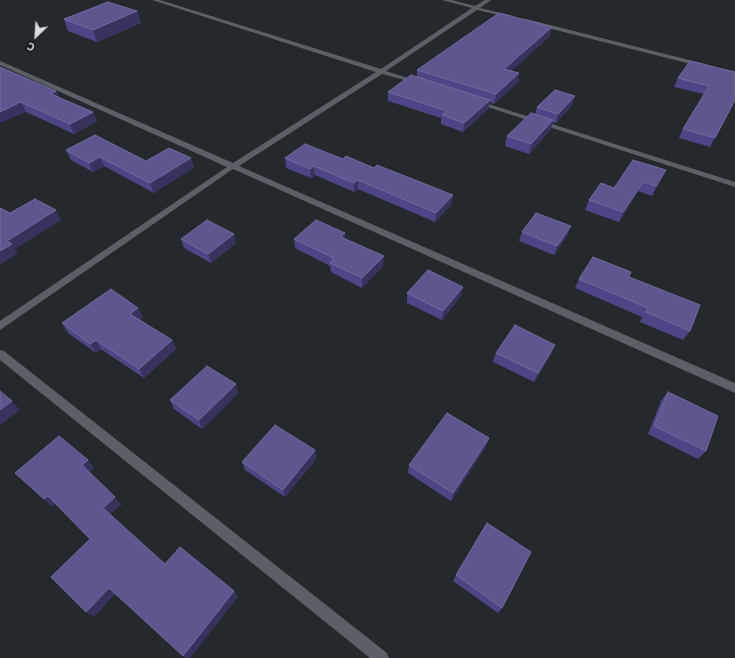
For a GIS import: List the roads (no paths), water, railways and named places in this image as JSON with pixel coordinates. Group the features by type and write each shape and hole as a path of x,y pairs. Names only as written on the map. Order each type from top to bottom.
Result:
{"street":[{"path":"155,0 427,86"},
{"path":"445,0 514,18"},
{"path":"0,326 233,166 382,71 488,0"},
{"path":"522,20 712,67"},
{"path":"0,63 735,388"},
{"path":"472,100 735,184"},
{"path":"0,354 382,658"}]}
